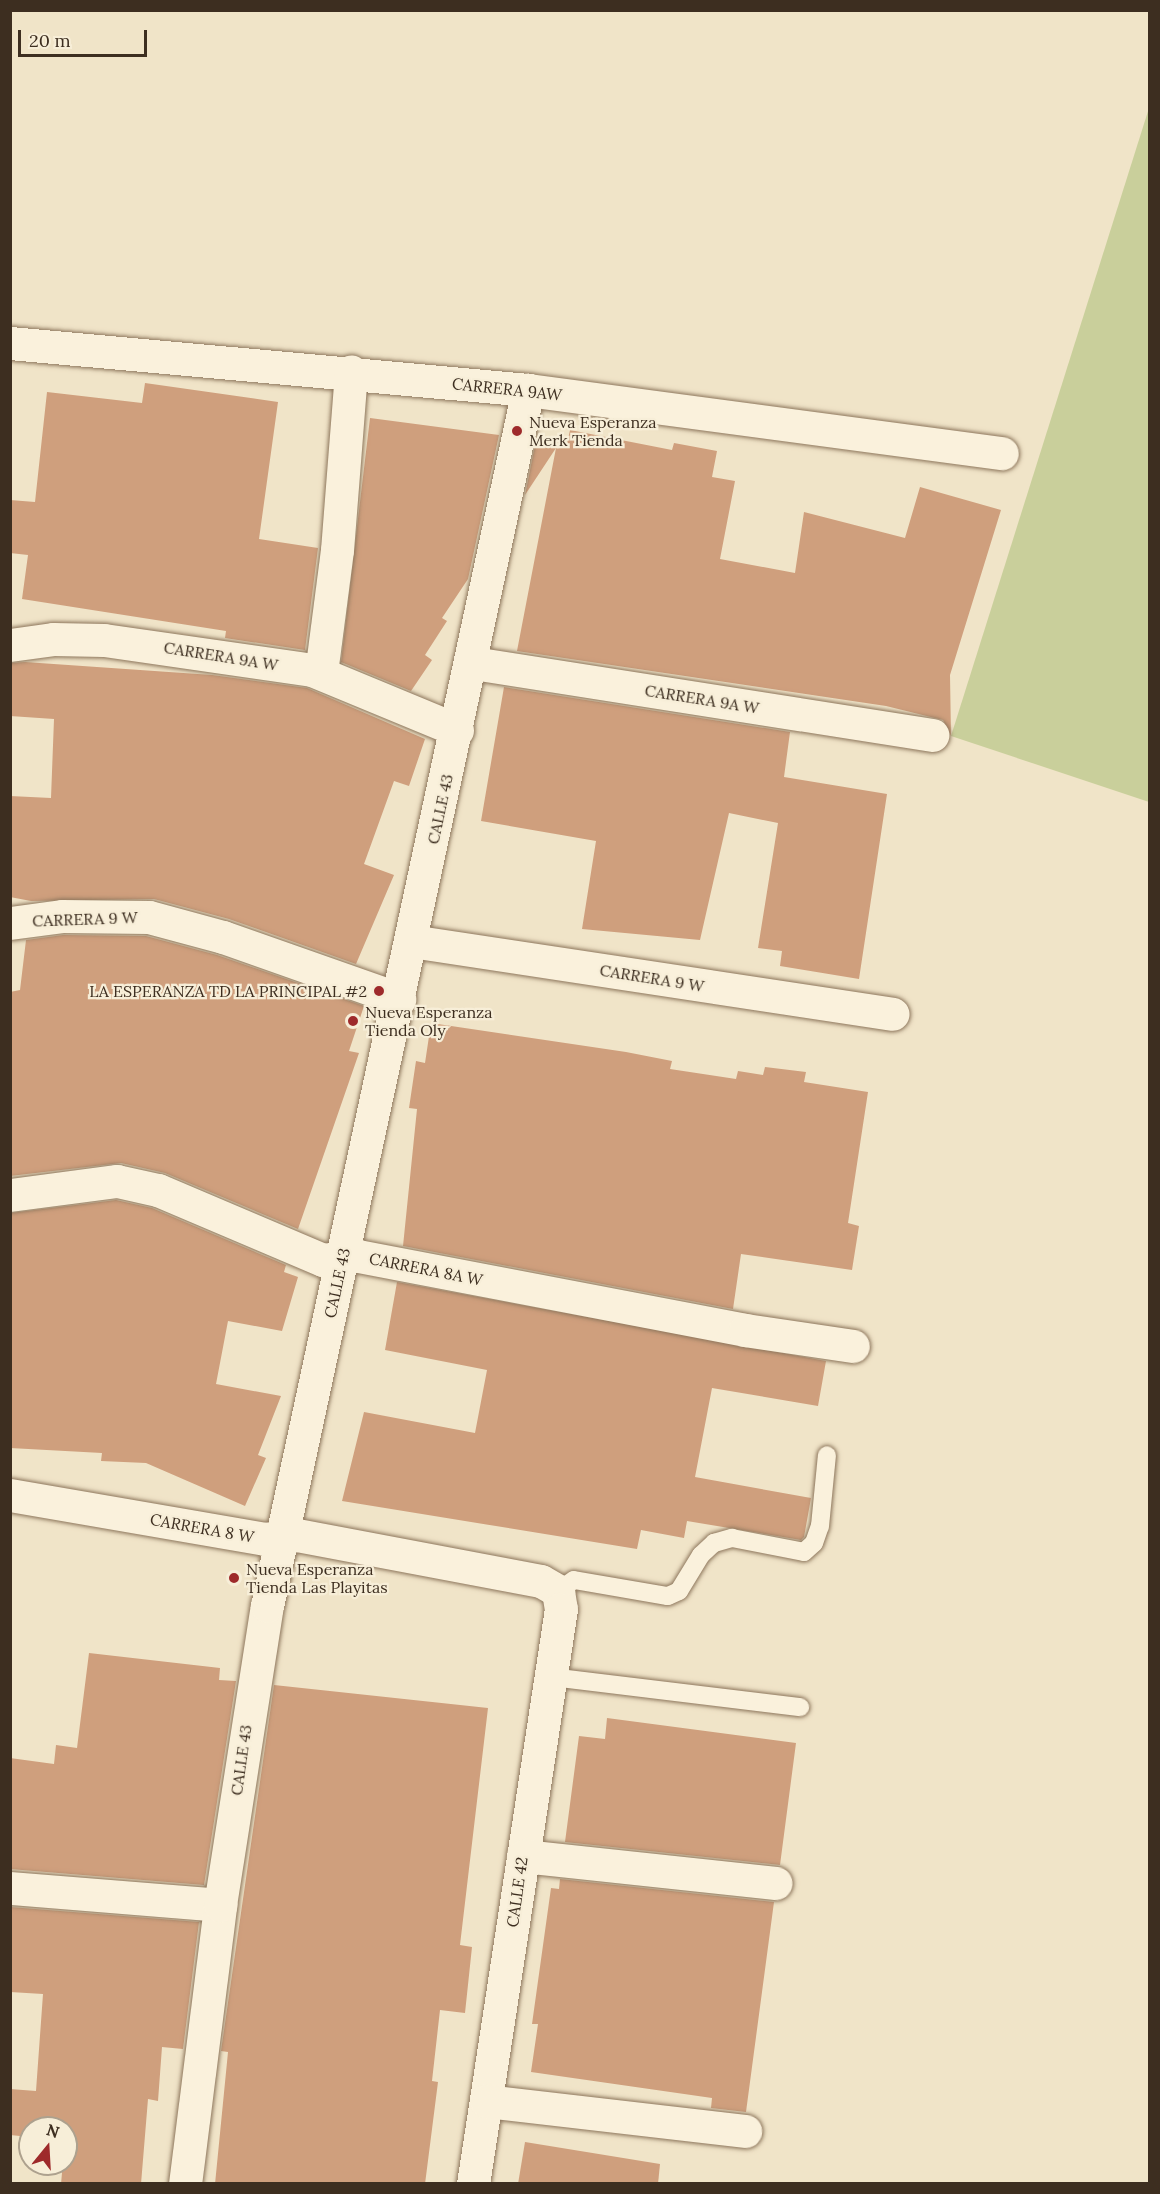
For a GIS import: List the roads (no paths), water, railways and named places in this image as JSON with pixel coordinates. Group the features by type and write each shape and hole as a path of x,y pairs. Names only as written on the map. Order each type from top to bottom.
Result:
{"street":[{"name":"CARRERA 9AW","path":"10,343 351,372 528,390 1002,453"},
{"path":"321,673 351,372"},
{"name":"CALLE 43","path":"185,2184 220,1905 252,1683 281,1537 473,663 528,390"},
{"name":"CARRERA 9A W","path":"10,645 52,639 104,640 321,673 457,730"},
{"name":"CARRERA 9A W","path":"473,663 932,735"},
{"name":"CARRERA 9 W","path":"10,923 62,916 149,917 223,937 399,999"},
{"name":"CARRERA 9 W","path":"411,940 892,1014"},
{"name":"CARRERA 8A W","path":"10,1195 117,1181 158,1190 323,1260 358,1256 745,1330 853,1346"},
{"name":"CARRERA 8 W","path":"10,1496 266,1539 297,1535 542,1581 560,1596"},
{"name":"CALLE 42","path":"473,2184 551,1677 560,1596"},
{"path":"523,1856 776,1883"},
{"path":"10,1888 220,1905"},
{"path":"486,2101 745,2131"}],"lane":[{"path":"560,1596 574,1580 668,1596 678,1591 700,1555 714,1543 732,1538 804,1552 814,1543 820,1526 827,1455"},
{"path":"551,1677 800,1707"}],"place":[{"name":"Nueva Esperanza Merk Tienda","path":"517,431"},
{"name":"LA ESPERANZA TD LA PRINCIPAL #2","path":"379,991"},
{"name":"Nueva Esperanza Tienda Oly","path":"353,1021"},
{"name":"Nueva Esperanza Tienda Las Playitas","path":"234,1578"}]}
